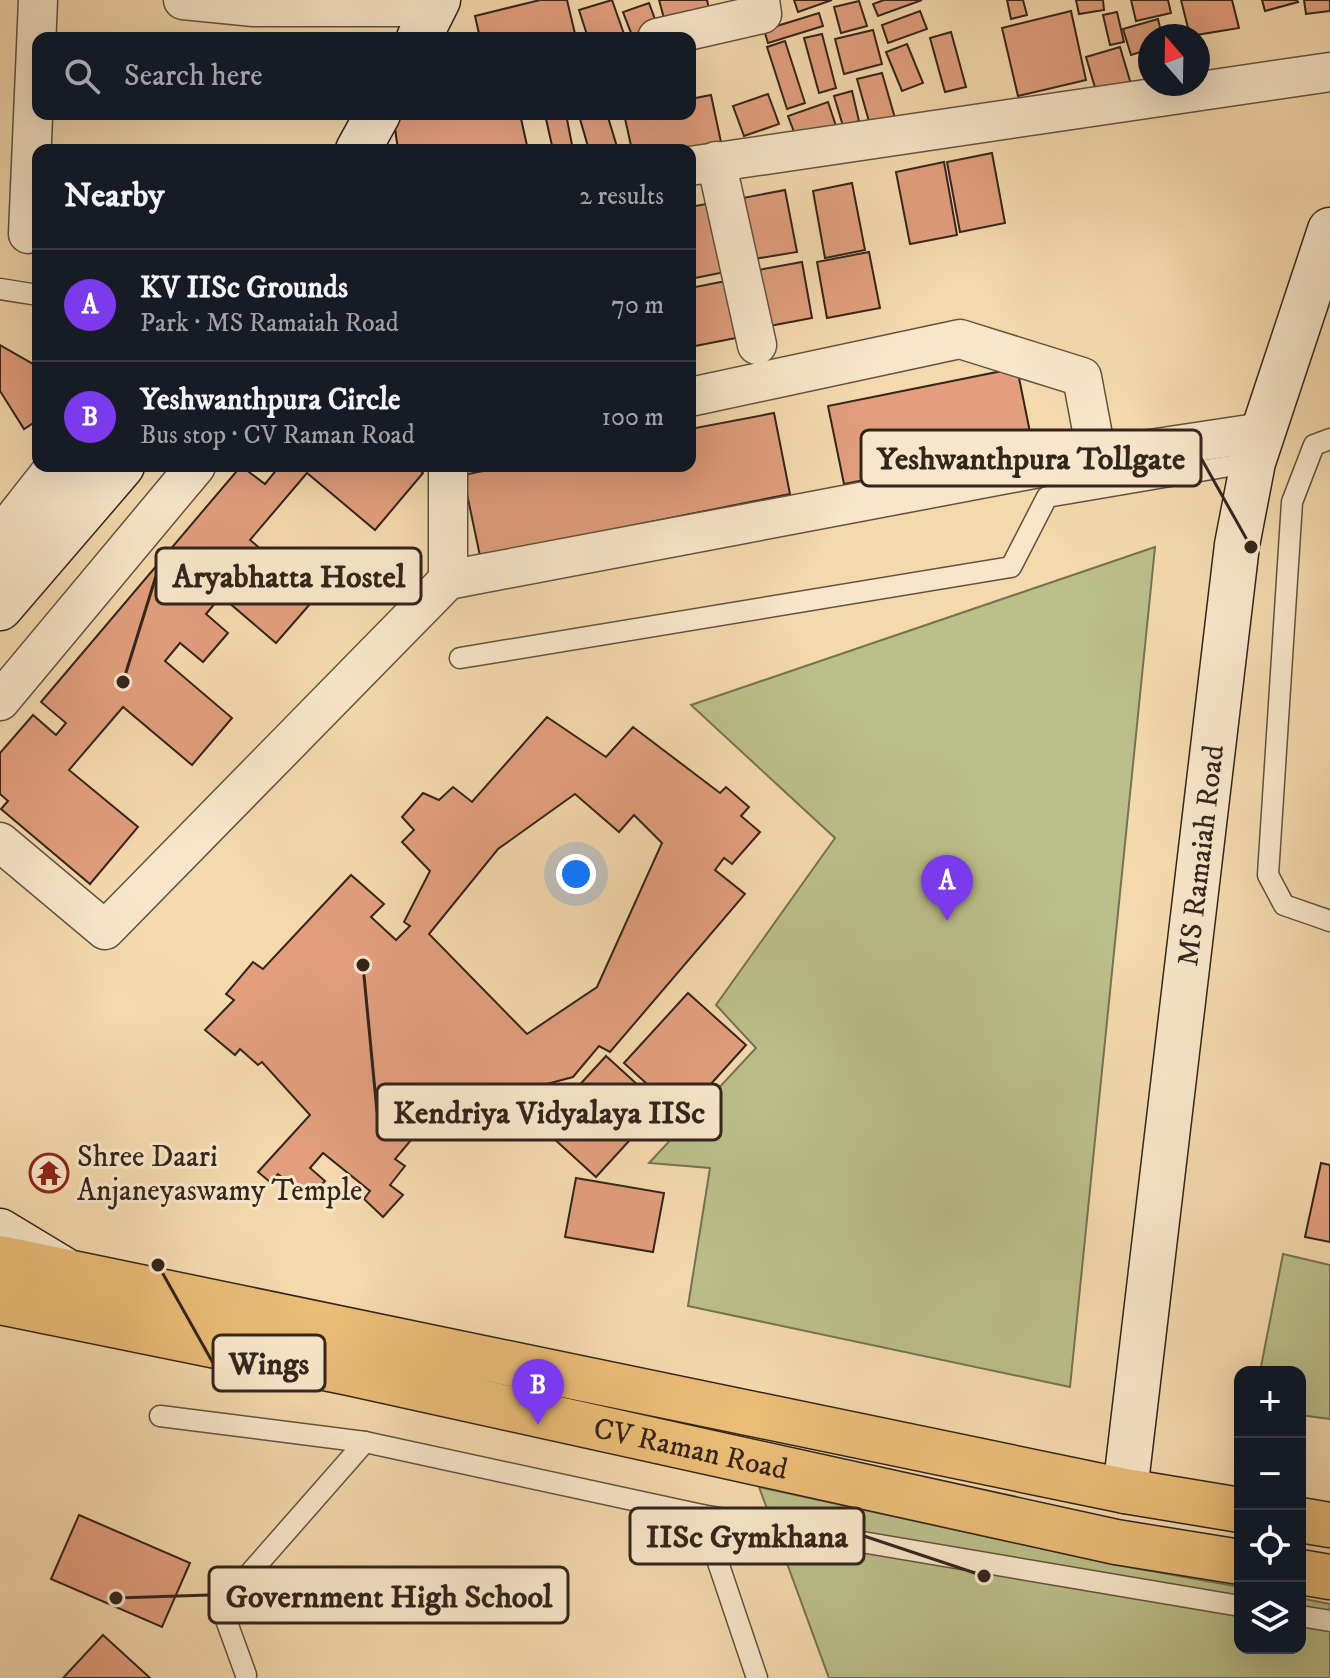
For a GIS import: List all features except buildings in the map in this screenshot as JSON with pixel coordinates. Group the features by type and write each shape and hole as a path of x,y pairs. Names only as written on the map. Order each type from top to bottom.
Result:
{"highway":[{"name":"CV Raman Road","path":"0,1258 1125,1491 1234,1509"},
{"name":"CV Raman Road","path":"0,1302 349,1373 1116,1542 1234,1561"},
{"path":"1306,1521 1330,1525"},
{"path":"1306,1573 1330,1577"}],"main road":[{"path":"361,144 375,120"},
{"name":"MS Ramaiah Road","path":"1125,1491 1237,545 1258,447 1330,230"},
{"path":"0,552 71,472"},
{"path":"0,608 117,472"},
{"path":"0,1231 67,1271"}],"street":[{"path":"37,32 38,0"},
{"path":"183,0 254,7 431,15"},
{"path":"683,32 762,14 760,0"},
{"path":"757,345 703,164 1330,72"},
{"path":"28,234 33,120"},
{"path":"696,396 960,339 1082,377 1097,457"},
{"path":"0,842 105,930 448,580 1097,457 1258,447"},
{"path":"0,701 191,472"},
{"path":"448,472 448,580"}],"lane":[{"path":"0,289 32,294"},
{"path":"1330,439 1314,445 1292,502 1268,875 1284,905 1330,921"},
{"path":"460,658 1011,567 1047,497 1258,447"},
{"path":"0,522 39,472"},
{"path":"160,1416 365,1442 702,1515 1234,1605"},
{"path":"246,1675 221,1606 365,1442"},
{"path":"702,1515 757,1678"},
{"path":"1306,1617 1330,1621"}],"green space":[{"path":"1155,547 1070,1387 688,1306 710,1168 649,1163 756,1048 716,1005 835,838 691,705"},
{"path":"1283,1254 1330,1265 1330,1419 1306,1416 1306,1366 1261,1366"},
{"path":"759,1487 1112,1564 1234,1586 1234,1654 1306,1654 1306,1599 1330,1604 1330,1678 829,1678"}],"place":[{"name":"Yeshwanthpura Tollgate","path":"1251,547"},
{"name":"Aryabhatta Hostel","path":"123,682"},
{"name":"KV IISc Grounds","path":"947,921"},
{"name":"Kendriya Vidyalaya IISc","path":"363,965"},
{"name":"Shree Daari Anjaneyaswamy Temple","path":"49,1173"},
{"name":"Wings","path":"158,1265"},
{"name":"Yeshwanthpura Circle","path":"538,1425"},
{"name":"IISc Gymkhana","path":"984,1576"},
{"name":"Government High School","path":"116,1598"}]}
